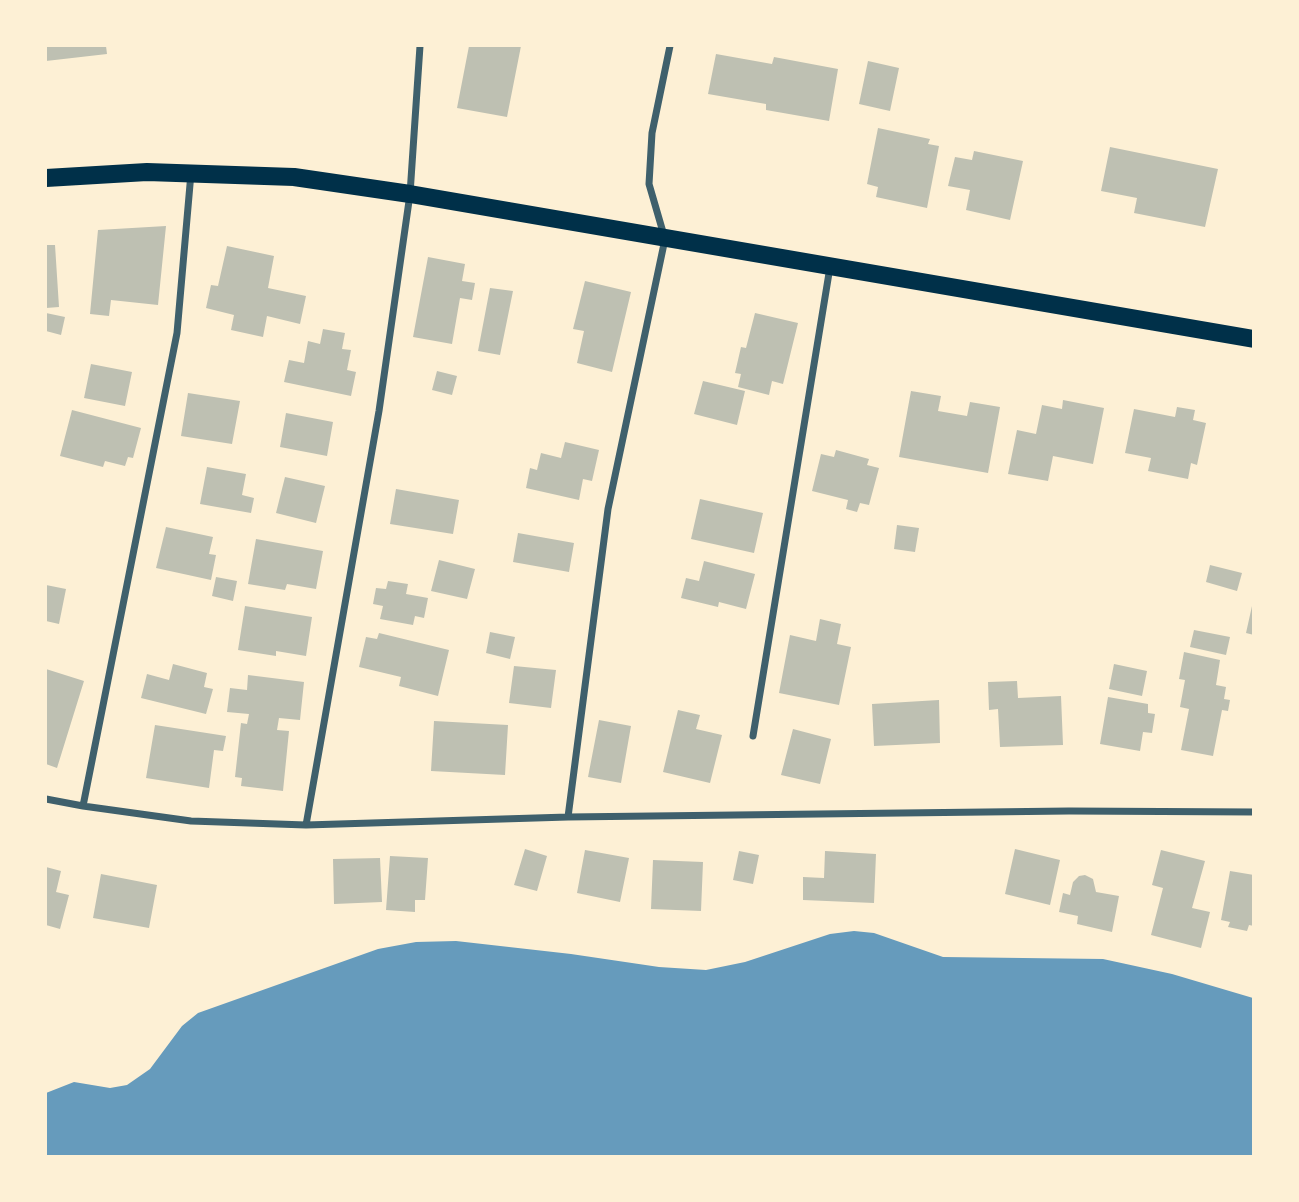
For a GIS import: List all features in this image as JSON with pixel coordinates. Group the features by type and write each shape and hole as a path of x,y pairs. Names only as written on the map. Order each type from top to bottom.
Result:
{"main road":[{"path":"46,178 104,173 294,177 410,194 1254,339"}],"street":[{"path":"306,825 379,411 410,194 420,46"},
{"path":"568,817 608,509 665,239 649,184 652,133 670,46"},
{"path":"83,806 177,333 191,173"},
{"path":"753,736 831,266"},
{"path":"46,799 191,821 306,825 568,817 1069,811 1254,812"}],"water":[{"path":"854,931 874,933 943,957 1103,959 1172,974 1253,998 1253,1156 46,1156 46,1093 74,1082 110,1088 127,1085 150,1069 182,1026 198,1013 378,949 416,942 456,941 659,967 706,970 745,962 830,934"}],"building":[{"path":"46,46 106,46 107,54 46,61"},
{"path":"469,46 521,46 507,117 457,108"},
{"path":"716,54 772,64 774,57 838,69 829,121 766,110 766,104 708,94"},
{"path":"868,61 899,68 890,111 859,104"},
{"path":"878,128 930,139 928,144 939,146 927,208 876,197 878,187 867,184"},
{"path":"1110,147 1218,169 1205,227 1134,213 1137,198 1101,191"},
{"path":"974,151 1023,161 1010,220 966,210 970,190 948,186 955,157 972,160"},
{"path":"166,226 158,305 111,300 109,316 90,314 98,230"},
{"path":"46,245 55,245 59,307 46,308"},
{"path":"227,246 274,256 268,288 306,296 300,324 267,316 263,337 231,330 234,315 206,308 211,285 218,286"},
{"path":"428,257 465,264 462,281 475,283 472,300 460,298 452,344 413,337"},
{"path":"585,281 631,292 612,372 577,363 584,331 573,329"},
{"path":"490,288 513,291 500,355 478,351"},
{"path":"46,313 65,317 61,335 46,331"},
{"path":"755,313 798,323 783,384 772,381 769,395 738,387 741,374 735,373 741,347 746,348"},
{"path":"323,329 345,333 342,349 351,350 347,370 356,372 351,396 284,382 289,360 304,363 308,341 320,344"},
{"path":"91,364 132,372 125,406 84,398"},
{"path":"437,371 457,376 452,395 432,390"},
{"path":"703,381 745,391 737,425 694,414"},
{"path":"911,391 941,396 938,411 967,416 970,402 1000,407 988,473 899,457"},
{"path":"188,393 240,401 232,444 181,436"},
{"path":"1063,400 1104,408 1093,464 1053,456 1048,481 1008,474 1017,430 1036,434 1042,405 1062,409"},
{"path":"1177,407 1195,410 1193,420 1206,423 1197,465 1191,463 1188,479 1148,471 1151,458 1125,453 1134,409 1175,417"},
{"path":"72,410 141,428 133,458 128,457 125,466 105,461 103,467 60,456"},
{"path":"286,413 333,422 327,456 280,447"},
{"path":"565,442 599,450 592,481 583,479 579,500 526,488 530,468 537,470 541,453 561,458"},
{"path":"836,450 869,459 867,465 879,468 869,505 860,503 857,512 846,509 848,500 812,491 821,454 834,457"},
{"path":"207,467 246,474 242,495 254,498 251,513 200,504"},
{"path":"285,477 325,486 316,523 276,513"},
{"path":"396,489 459,500 453,534 390,524"},
{"path":"700,499 763,513 754,553 691,539"},
{"path":"897,525 919,528 915,552 894,549"},
{"path":"166,527 213,537 209,554 216,555 211,580 156,568"},
{"path":"518,533 574,543 569,572 513,562"},
{"path":"256,539 323,551 316,589 287,584 285,590 248,584"},
{"path":"439,560 475,569 467,599 431,591"},
{"path":"704,561 755,574 746,609 719,602 718,607 681,598 686,578 699,581"},
{"path":"1210,565 1242,573 1237,591 1206,582"},
{"path":"216,577 237,581 233,601 212,596"},
{"path":"388,581 408,584 406,594 428,598 424,618 415,616 413,625 380,619 383,606 373,604 376,588 386,589"},
{"path":"46,585 66,589 59,624 46,621"},
{"path":"245,606 312,617 306,656 276,651 276,656 238,650"},
{"path":"1254,606 1254,635 1246,633"},
{"path":"820,619 841,624 837,644 851,647 839,705 779,693 790,635 816,641"},
{"path":"1194,630 1230,637 1226,655 1190,647"},
{"path":"490,632 515,637 510,659 486,653"},
{"path":"379,633 449,650 438,696 399,686 401,677 359,667 366,637 377,639"},
{"path":"1184,652 1220,660 1216,685 1226,687 1224,699 1230,700 1228,711 1222,710 1213,756 1181,750 1189,709 1180,707 1185,680 1179,679"},
{"path":"173,664 207,673 204,687 213,689 206,714 141,698 147,674 169,680"},
{"path":"1114,664 1147,671 1142,696 1109,689"},
{"path":"514,666 556,670 551,708 509,703"},
{"path":"46,669 84,681 57,768 46,764"},
{"path":"248,675 304,682 300,720 279,718 277,730 289,731 283,791 241,786 242,778 235,777 241,723 247,724 249,714 227,712 230,688 247,690"},
{"path":"1017,681 1018,698 1061,696 1063,745 1000,747 998,709 989,710 988,682"},
{"path":"1108,697 1148,704 1148,713 1155,714 1152,733 1143,732 1140,751 1100,744"},
{"path":"939,700 940,743 874,746 872,704"},
{"path":"678,710 700,715 696,729 722,735 710,783 663,772"},
{"path":"599,720 631,726 621,783 588,777"},
{"path":"434,721 508,725 505,775 431,771"},
{"path":"155,725 226,736 223,751 214,750 209,788 146,778"},
{"path":"793,729 831,739 820,784 781,775"},
{"path":"525,849 547,856 537,891 514,885"},
{"path":"1015,849 1060,860 1050,905 1005,894"},
{"path":"585,850 629,858 620,902 577,893"},
{"path":"1161,850 1205,861 1192,908 1210,912 1201,948 1151,935 1163,888 1152,885"},
{"path":"739,851 759,855 753,884 733,880"},
{"path":"825,851 876,854 874,903 803,900 803,877 824,878"},
{"path":"390,856 428,858 425,900 415,900 415,912 386,910"},
{"path":"380,858 382,902 334,904 333,859"},
{"path":"653,860 703,862 701,911 651,909"},
{"path":"46,867 61,871 56,892 69,895 60,929 46,925"},
{"path":"1230,871 1254,875 1254,926 1249,925 1247,931 1228,927 1230,922 1221,920"},
{"path":"101,874 157,885 149,928 93,918"},
{"path":"1085,875 1093,879 1096,892 1119,896 1112,932 1077,924 1078,916 1059,912 1063,893 1070,895 1073,882 1079,876"}]}
